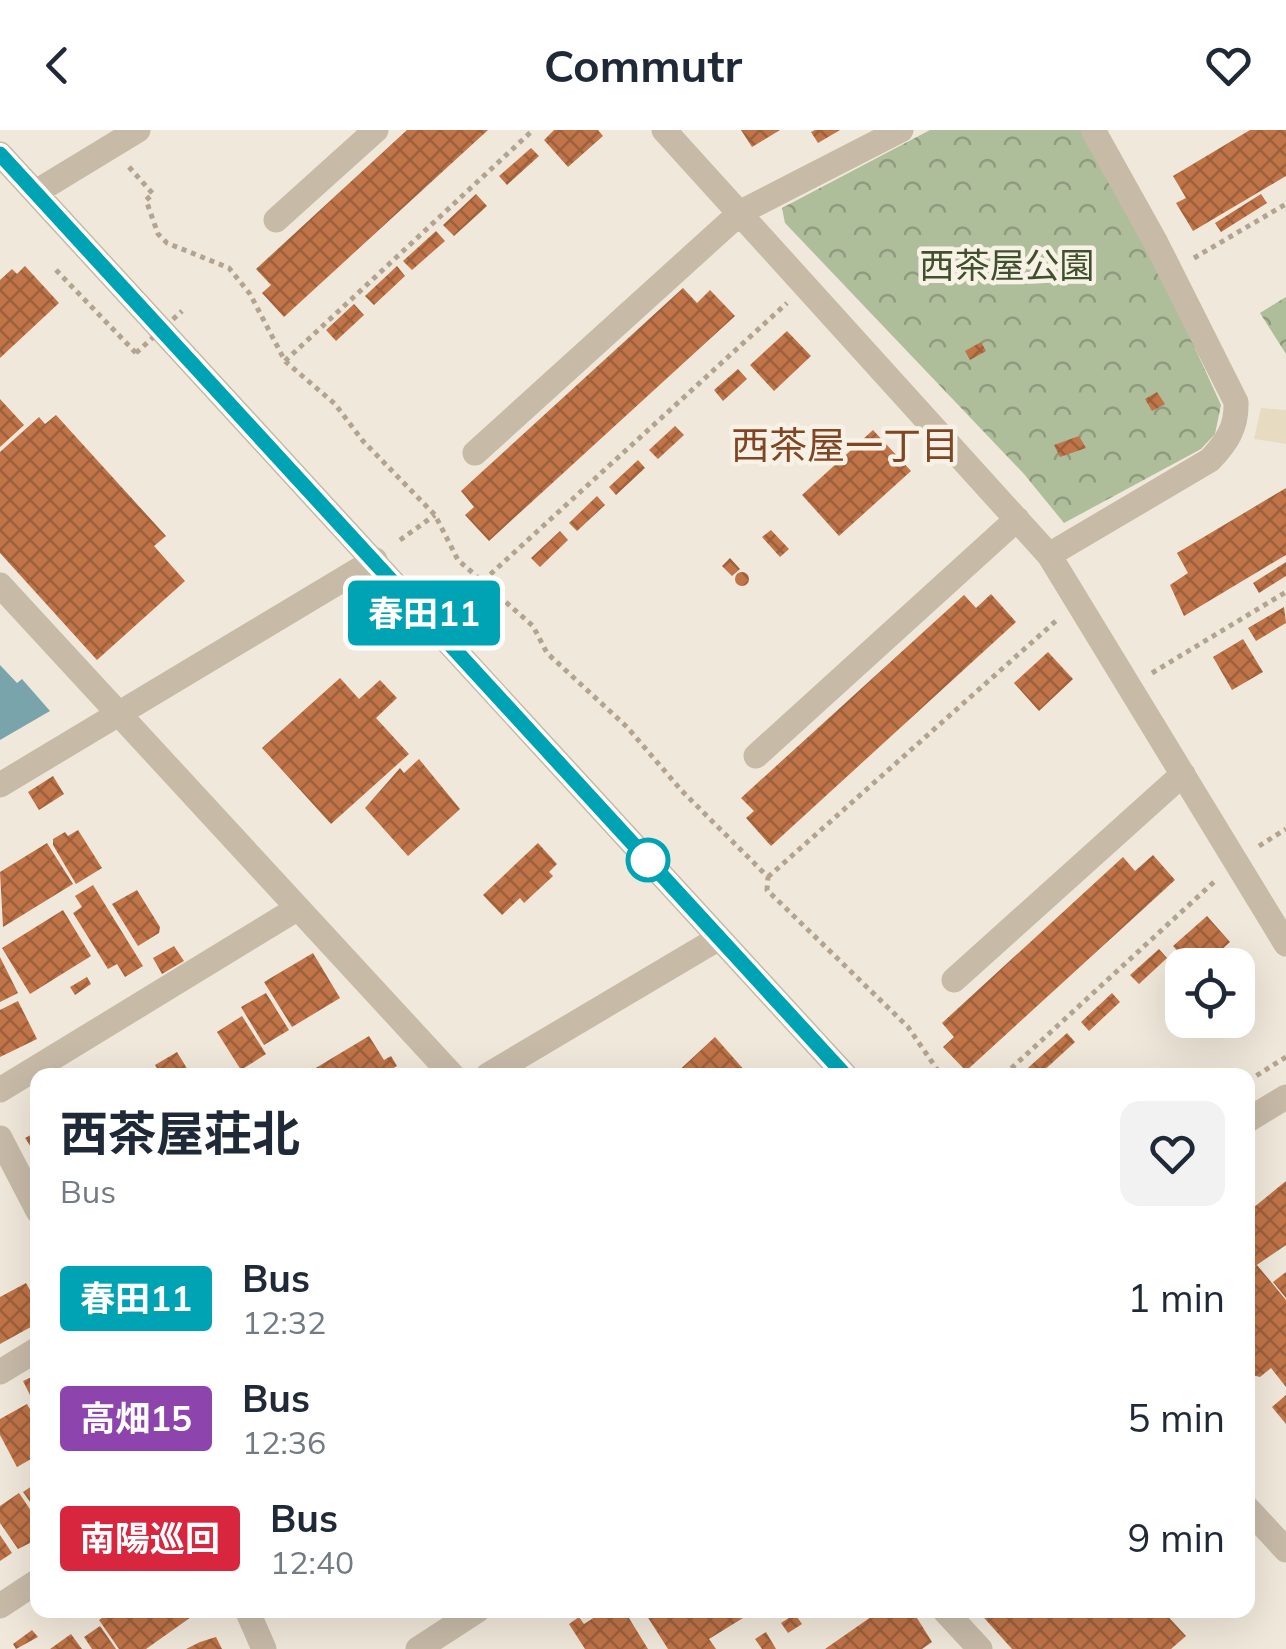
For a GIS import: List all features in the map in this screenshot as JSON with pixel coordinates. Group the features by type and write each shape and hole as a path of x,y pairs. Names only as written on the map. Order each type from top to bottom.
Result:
{"street":[{"path":"36,192 138,130"},
{"path":"276,220 376,130"},
{"path":"664,130 1049,555 1286,944"},
{"path":"475,453 741,212 901,130"},
{"path":"1049,555 1210,460 1226,443 1236,420 1236,402 1156,241 1093,130"},
{"path":"5,170 36,192 839,1068"},
{"path":"756,756 1017,519"},
{"path":"0,784 375,560"},
{"path":"0,584 446,1068"},
{"path":"954,980 1182,774"},
{"path":"36,1068 298,908"},
{"path":"500,1068 718,938"},
{"path":"0,1090 30,1072"},
{"path":"1255,1116 1286,1097"},
{"path":"0,1138 30,1196"},
{"path":"0,1372 30,1354"},
{"path":"1255,1517 1286,1550"},
{"path":"0,1606 30,1586"},
{"path":"250,1618 264,1649"},
{"path":"418,1649 466,1618"},
{"path":"951,1618 980,1649"}],"path":[{"path":"285,361 533,130"},
{"path":"124,161 153,194 146,200 158,234 167,243 229,268 250,294 285,361 335,404 363,441 435,515 458,560 533,626 547,653 627,727 681,790 768,876"},
{"path":"1184,264 1286,204"},
{"path":"56,270 136,353 182,311"},
{"path":"482,581 794,296"},
{"path":"400,540 435,515"},
{"path":"1152,672 1286,592"},
{"path":"936,1068 908,1027 767,890 768,876 1064,614"},
{"path":"1256,848 1286,830"},
{"path":"1012,1068 1220,876"},
{"path":"1255,1077 1286,1058"}],"green space":[{"name":"西茶屋公園","path":"930,130 1082,130 1173,300 1221,405 1215,434 1201,449 1064,523 1024,474 785,223 782,208"},
{"path":"1286,297 1286,354 1260,313"}],"shaded area":[{"path":"1261,408 1286,410 1286,444 1254,439"}],"water":[{"path":"0,665 17,683 22,679 50,711 0,740"}],"building":[{"path":"407,130 488,130 284,317 262,293 271,285 256,269"},
{"path":"554,130 598,130 603,136 568,167 544,140"},
{"path":"741,130 780,130 752,147"},
{"path":"840,130 818,143 811,132"},
{"path":"1250,130 1286,130 1286,176 1193,231 1176,203 1186,198 1173,176"},
{"path":"531,148 539,156 507,185 499,176"},
{"path":"476,194 487,206 454,236 443,225"},
{"path":"1261,194 1267,203 1221,232 1215,223"},
{"path":"436,231 445,241 412,270 403,261"},
{"path":"25,266 59,303 0,358 0,280 12,269 17,274"},
{"path":"397,266 405,276 374,305 365,296"},
{"path":"683,288 697,303 710,290 735,316 489,541 465,515 474,507 461,491"},
{"path":"354,304 364,315 336,341 326,330"},
{"path":"787,331 811,356 774,391 750,365"},
{"path":"981,342 986,351 970,360 965,351"},
{"path":"738,369 747,379 723,401 714,390"},
{"path":"1157,392 1165,404 1152,411 1145,399"},
{"path":"0,399 24,425 0,447"},
{"path":"56,415 166,536 154,546 185,581 97,660 0,553 0,452 39,417 45,424"},
{"path":"675,426 684,435 658,459 649,450"},
{"path":"873,430 911,471 839,536 802,495"},
{"path":"1079,436 1086,448 1060,457 1054,445"},
{"path":"638,460 645,468 616,495 609,487"},
{"path":"1286,488 1286,555 1184,616 1170,585 1188,573 1177,553"},
{"path":"597,496 605,505 577,531 569,523"},
{"path":"771,530 789,549 780,557 762,537"},
{"path":"560,531 568,540 540,567 531,558"},
{"path":"730,558 740,569 732,576 722,566"},
{"path":"1286,562 1286,576 1259,593 1253,583"},
{"path":"742,572 749,579 742,586 735,579"},
{"path":"991,594 1016,622 771,846 746,818 754,811 741,798 964,595 976,608"},
{"path":"1284,607 1286,623 1256,641 1248,628"},
{"path":"1243,639 1263,672 1232,690 1213,657"},
{"path":"1048,652 1073,679 1039,711 1014,683"},
{"path":"340,678 359,699 380,680 397,698 376,718 409,754 331,824 262,748"},
{"path":"419,759 460,809 408,856 365,808 400,768 404,773"},
{"path":"53,776 64,794 39,810 28,792"},
{"path":"78,830 102,868 76,884 53,839"},
{"path":"47,843 73,884 3,927 0,872"},
{"path":"538,843 557,864 549,872 553,876 524,903 520,898 502,915 483,895"},
{"path":"1153,855 1175,880 969,1068 963,1068 943,1047 954,1037 942,1023 1123,857 1135,871"},
{"path":"93,885 143,966 125,977 117,964 108,969 73,913 82,907 75,896"},
{"path":"137,890 160,927 159,933 138,946 112,904"},
{"path":"63,910 91,956 30,994 2,948"},
{"path":"1207,916 1230,942 1223,948 1173,946"},
{"path":"174,946 184,961 162,974 153,958"},
{"path":"1159,949 1165,956 1139,984 1130,975"},
{"path":"313,953 340,998 292,1027 264,982"},
{"path":"0,957 18,993 0,1002"},
{"path":"87,977 91,984 75,995 70,987"},
{"path":"266,993 289,1030 264,1045 241,1007"},
{"path":"1112,993 1120,1002 1089,1031 1081,1022"},
{"path":"18,1001 37,1039 0,1057 0,1010"},
{"path":"242,1016 266,1054 240,1068 217,1032"},
{"path":"1067,1033 1075,1042 1047,1068 1028,1068"},
{"path":"369,1036 384,1060 391,1056 397,1066 394,1068 316,1068"},
{"path":"715,1037 742,1068 682,1068"},
{"path":"177,1052 187,1068 157,1068 155,1065"},
{"path":"1286,1181 1286,1245 1255,1266 1255,1206"},
{"path":"1255,1267 1286,1300 1286,1387 1271,1368 1260,1377 1255,1376"},
{"path":"1286,1272 1286,1298 1273,1282"},
{"path":"26,1283 30,1290 30,1327 0,1344 0,1297"},
{"path":"1286,1395 1286,1424 1272,1407"},
{"path":"27,1404 30,1409 30,1460 17,1467 0,1435 0,1419"},
{"path":"19,1493 30,1509 30,1543 18,1549 0,1523 0,1506"},
{"path":"0,1535 12,1553 0,1561"},
{"path":"190,1618 146,1649 119,1649 99,1620"},
{"path":"580,1618 584,1624 593,1618 629,1618 648,1649 585,1649 569,1624"},
{"path":"648,1618 743,1618 709,1639 716,1649 668,1649"},
{"path":"798,1618 802,1624 788,1633 781,1623"},
{"path":"870,1618 917,1618 932,1642 922,1649 825,1649"},
{"path":"984,1618 1169,1618 1186,1636 1171,1649 1012,1649"},
{"path":"100,1626 116,1649 92,1649 84,1637"},
{"path":"32,1630 38,1637 16,1649 13,1644"},
{"path":"766,1632 776,1649 762,1649 755,1639"},
{"path":"71,1634 82,1649 50,1649"},
{"path":"216,1637 222,1649 186,1649 200,1642"}],"bus line":[{"name":"春田11","path":"0,154 839,1068"}],"district":[{"name":"西茶屋一丁目","path":"845,446"}]}
